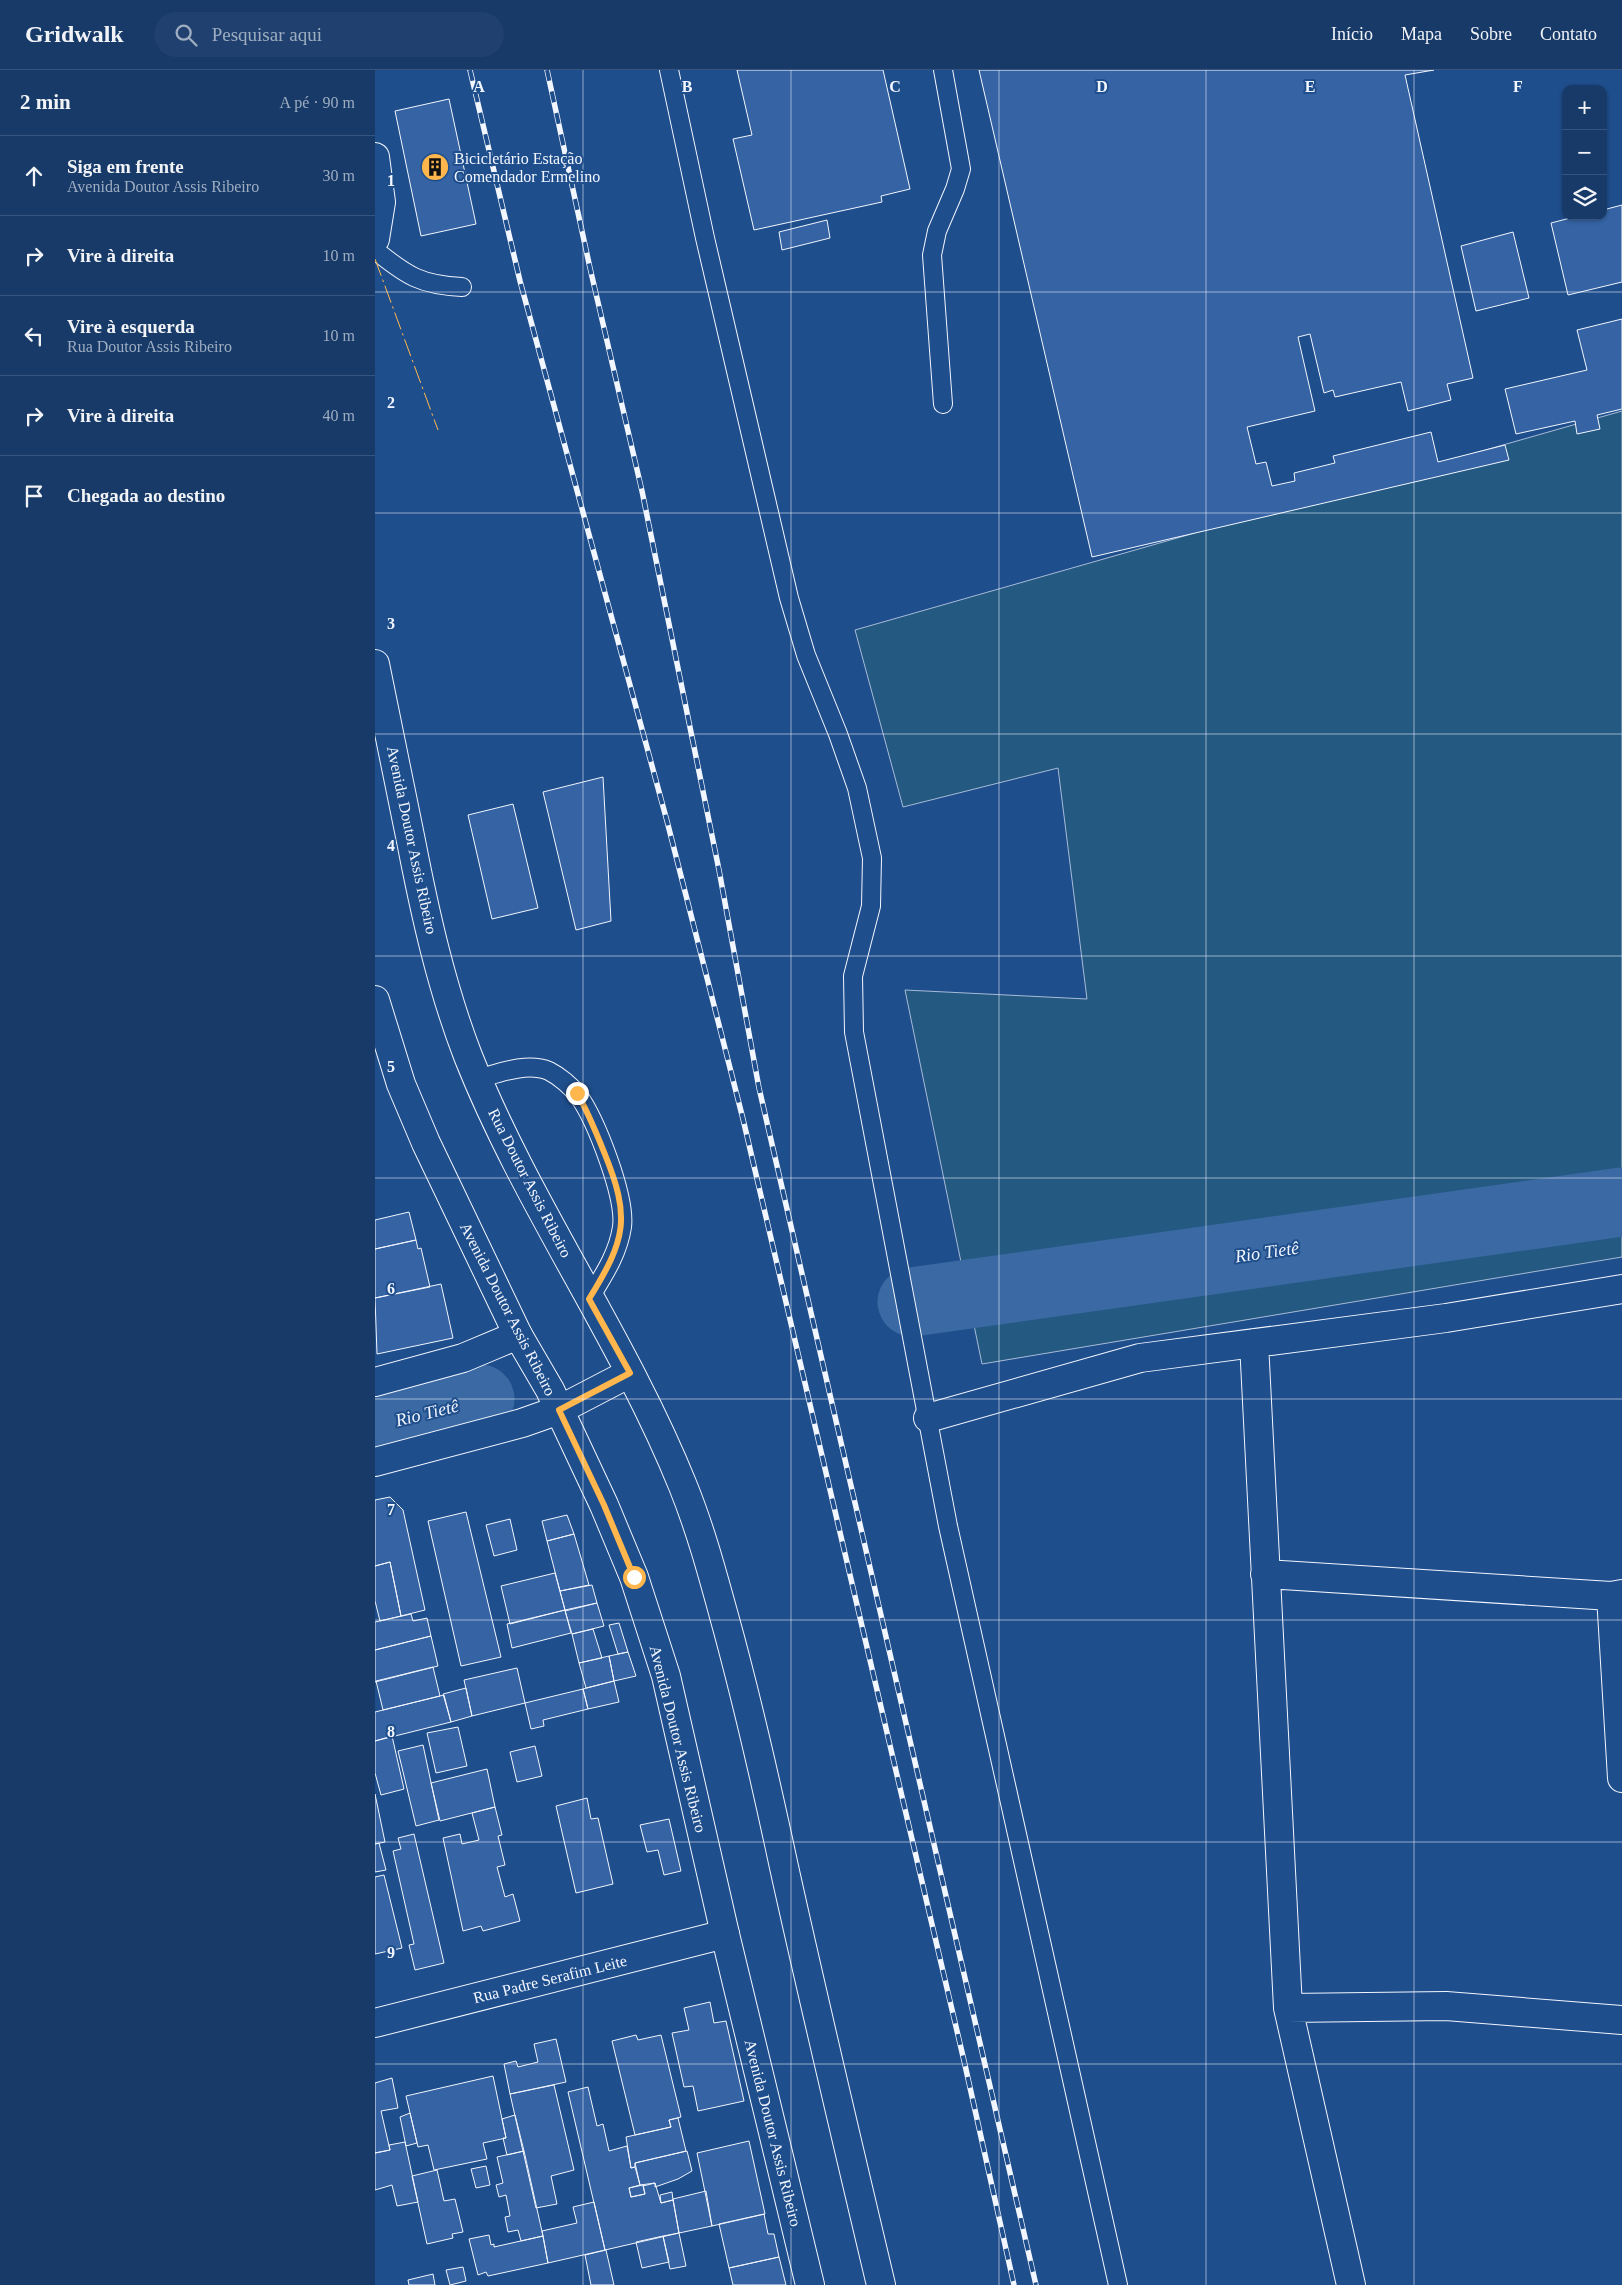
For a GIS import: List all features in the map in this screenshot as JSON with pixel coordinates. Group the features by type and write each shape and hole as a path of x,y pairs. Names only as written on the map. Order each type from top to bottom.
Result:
{"main road":[{"path":"375,157 381,202 375,239"},
{"name":"Avenida Doutor Assis Ribeiro","path":"375,664 418,878 444,987"},
{"name":"Rua Doutor Assis Ribeiro","path":"444,987 478,1079 513,1155 630,1373"},
{"name":"Avenida Doutor Assis Ribeiro","path":"375,1000 401,1084 426,1142 518,1335 559,1410 604,1505 634,1577 666,1676 725,1934 810,2285"},
{"path":"928,1418 1141,1358 1446,1318 1622,1289"},
{"path":"375,1382 463,1358 518,1335"},
{"path":"1254,1343 1288,2008 1351,2285"},
{"path":"375,1462 522,1423 559,1410 630,1373 683,1486 710,1565 747,1697 796,1920 881,2285"},
{"path":"1265,1574 1616,1595 1622,1778"},
{"name":"Rua Padre Serafim Leite","path":"375,2024 725,1934"},
{"path":"1288,2008 1446,2006 1622,2020"}],"lane":[{"path":"669,70 705,238 793,614 806,655 848,761 868,829 873,878 871,906 853,976 854,1032 950,1535 1118,2285"},
{"path":"943,70 961,169 955,190 937,231 932,255 943,404"},
{"path":"375,250 418,280 433,284 463,287"},
{"path":"478,1079 526,1068 548,1071 568,1084 586,1108 617,1185 622,1218 615,1251 607,1270 589,1299"}],"shaded area":[{"path":"1622,411 1622,1257 982,1364 905,990 1087,999 1058,768 903,807 855,630"}],"building":[{"path":"737,70 883,70 910,189 881,196 882,202 754,230 733,139 752,135"},
{"path":"979,70 1434,70 1405,75 1473,378 1447,384 1451,400 1408,411 1401,382 1335,397 1333,390 1324,393 1310,334 1298,337 1315,411 1247,427 1256,464 1266,462 1272,486 1295,481 1294,473 1335,463 1333,456 1431,432 1438,462 1505,445 1509,460 1092,557"},
{"name":"Bicicletário Estação Comendador Ermelino","path":"449,99 476,224 421,236 395,111"},
{"path":"1622,205 1622,282 1568,295 1551,223 1563,220 1607,220 1607,209"},
{"path":"827,220 830,238 782,250 779,232"},
{"path":"1513,232 1529,298 1476,311 1461,246"},
{"path":"1622,319 1622,409 1597,415 1600,429 1577,434 1575,421 1516,434 1505,389 1587,370 1577,330"},
{"path":"603,777 611,921 576,930 543,792"},
{"path":"513,804 538,908 492,919 468,815"},
{"path":"409,1212 416,1240 375,1249 375,1220"},
{"path":"416,1240 418,1249 421,1248 430,1287 375,1298 375,1249"},
{"path":"441,1284 453,1338 377,1354 375,1298"},
{"path":"390,1497 403,1510 425,1610 401,1616 390,1562 375,1566 375,1500"},
{"path":"466,1512 501,1657 461,1666 428,1521"},
{"path":"567,1515 574,1534 547,1541 542,1521"},
{"path":"510,1519 517,1550 494,1556 486,1525"},
{"path":"574,1534 589,1585 560,1591 547,1541"},
{"path":"390,1562 401,1616 380,1621 375,1601 375,1566"},
{"path":"555,1573 565,1610 510,1624 501,1586"},
{"path":"592,1585 597,1603 565,1610 560,1591"},
{"path":"597,1603 604,1626 572,1634 565,1611"},
{"path":"565,1610 571,1633 512,1648 507,1624"},
{"path":"411,1614 413,1621 427,1618 431,1636 375,1650 375,1622"},
{"path":"619,1623 628,1652 618,1654 609,1625"},
{"path":"593,1629 602,1658 579,1663 572,1634"},
{"path":"431,1636 438,1666 375,1682 375,1650"},
{"path":"628,1652 636,1676 614,1681 609,1656"},
{"path":"609,1656 614,1681 586,1688 579,1663"},
{"path":"433,1667 440,1696 383,1710 376,1681"},
{"path":"517,1668 525,1703 472,1716 464,1680"},
{"path":"614,1681 619,1702 588,1709 583,1689"},
{"path":"466,1688 472,1716 451,1722 443,1694"},
{"path":"583,1689 588,1709 543,1720 544,1726 531,1729 525,1703"},
{"path":"444,1695 451,1722 375,1741 375,1712"},
{"path":"458,1727 467,1766 436,1773 427,1733"},
{"path":"392,1736 404,1789 381,1795 375,1773 375,1741"},
{"path":"423,1745 439,1820 416,1826 398,1751"},
{"path":"535,1746 542,1776 517,1782 510,1752"},
{"path":"487,1769 495,1807 440,1821 431,1783"},
{"path":"375,1794 385,1842 375,1844"},
{"path":"587,1798 591,1819 598,1818 613,1884 576,1893 556,1806"},
{"path":"495,1807 502,1835 498,1836 505,1865 497,1867 505,1897 513,1894 520,1921 483,1931 481,1926 463,1931 443,1838 460,1834 462,1844 479,1840 472,1813"},
{"path":"669,1819 681,1871 664,1875 658,1850 647,1852 640,1825"},
{"path":"414,1834 444,1963 415,1970 409,1945 414,1944 393,1851 401,1849 398,1838"},
{"path":"379,1843 386,1870 375,1872 375,1844"},
{"path":"384,1875 402,1948 375,1954 375,1877"},
{"path":"710,2002 714,2023 726,2021 744,2101 698,2111 693,2086 684,2087 672,2033 689,2030 684,2008"},
{"path":"636,2035 638,2040 661,2035 681,2117 669,2120 671,2127 635,2135 612,2041"},
{"path":"556,2039 566,2082 510,2094 504,2064 516,2061 518,2067 538,2062 534,2044"},
{"path":"493,2076 506,2138 483,2143 487,2159 434,2170 428,2145 418,2147 406,2096"},
{"path":"392,2078 398,2108 381,2111 390,2150 375,2153 375,2083"},
{"path":"554,2085 574,2170 551,2176 557,2204 536,2208 510,2094"},
{"path":"588,2087 597,2126 603,2124 609,2151 627,2146 631,2168 635,2167 640,2185 629,2188 631,2197 645,2194 643,2186 655,2183 661,2203 673,2200 679,2233 605,2250 568,2092"},
{"path":"410,2113 417,2143 406,2146 400,2117"},
{"path":"515,2115 524,2151 507,2155 503,2138 506,2138 502,2119"},
{"path":"678,2118 686,2151 635,2163 635,2167 631,2168 626,2137 671,2127 669,2120"},
{"path":"749,2141 765,2214 712,2226 697,2153"},
{"path":"405,2142 418,2202 397,2206 392,2185 375,2190 375,2153 390,2150 389,2145"},
{"path":"524,2151 543,2236 521,2241 518,2230 508,2232 505,2217 510,2216 506,2195 499,2197 496,2185 503,2183 497,2157"},
{"path":"687,2151 692,2171 678,2179 655,2187 655,2183 640,2185 635,2163"},
{"path":"486,2166 490,2185 476,2188 471,2169"},
{"path":"437,2170 444,2201 455,2199 463,2232 452,2234 453,2238 427,2244 412,2176"},
{"path":"643,2185 645,2194 631,2197 629,2188"},
{"path":"706,2191 712,2226 679,2233 673,2199"},
{"path":"672,2192 673,2200 661,2203 660,2195"},
{"path":"594,2202 605,2250 548,2263 542,2231 577,2223 573,2207"},
{"path":"764,2214 768,2234 774,2234 779,2257 729,2268 719,2224"},
{"path":"679,2233 686,2266 670,2269 663,2236"},
{"path":"489,2235 491,2245 494,2244 494,2247 543,2236 548,2263 488,2276 486,2272 478,2275 469,2239"},
{"path":"663,2236 669,2262 642,2268 636,2242"},
{"path":"606,2250 614,2285 591,2285 585,2255"},
{"path":"779,2257 786,2285 733,2285 729,2268"},
{"path":"463,2267 466,2281 450,2285 446,2270"},
{"path":"433,2274 435,2285 409,2285 408,2280"}],"waterway":[{"name":"Rio Tietê","path":"912,1302 1622,1202"},
{"name":"Rio Tietê","path":"375,1426 480,1399"}],"railway":[{"path":"470,70 520,281 667,821 743,1119 965,2065 1014,2285"},
{"path":"547,70 590,268 642,491 719,870 759,1088 1036,2285"}],"power":[{"path":"375,259 438,430"}],"place":[{"name":"Bicicletário Estação Comendador Ermelino","path":"435,167"}],"route":[{"path":"577,1093 586,1108 617,1185 622,1211 622,1225 615,1251 607,1270 589,1299 630,1373 559,1410 604,1505 634,1577"}]}
